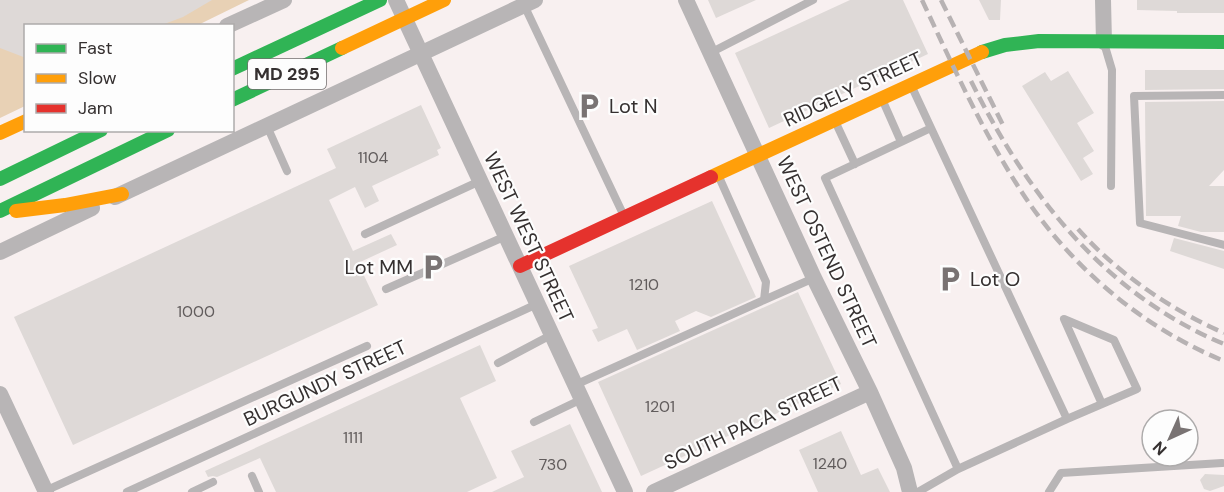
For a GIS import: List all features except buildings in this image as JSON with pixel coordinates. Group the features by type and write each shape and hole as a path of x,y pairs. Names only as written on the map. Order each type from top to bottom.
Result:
{"main road":[{"name":"MD 295","path":"234,68 380,0"},
{"name":"MD 295","path":"234,99 444,0"},
{"name":"RIDGELY STREET","path":"520,266 993,47 1010,43 1224,42"},
{"path":"0,133 24,122"},
{"path":"0,178 97,132"},
{"path":"0,212 164,132"},
{"path":"0,212 65,205 122,194"}],"street":[{"path":"230,24 284,0"},
{"name":"WEST WEST STREET","path":"396,0 625,492"},
{"name":"WEST OSTEND STREET","path":"686,0 814,278 870,392 904,468 909,492"},
{"path":"1103,0 1104,42"},
{"path":"0,252 530,3"},
{"name":"SOUTH PACA STREET","path":"654,492 870,392"},
{"path":"0,394 46,491"}],"lane":[{"path":"710,53 813,0"},
{"path":"530,3 624,218"},
{"path":"1104,42 1112,70 1111,186"},
{"path":"910,84 1067,419"},
{"path":"1224,95 1134,96 1140,223 1224,245"},
{"path":"881,97 901,142"},
{"path":"835,119 855,164"},
{"path":"267,126 287,171"},
{"path":"931,128 825,178 958,469"},
{"path":"718,174 766,282 764,300"},
{"path":"365,234 480,181"},
{"path":"386,289 506,236"},
{"path":"534,422 578,392 764,300 814,278"},
{"name":"BURGUNDY STREET","path":"127,492 537,304"},
{"path":"918,492 958,469 1137,389 1114,340 1064,319 1102,404"},
{"path":"498,363 551,334"},
{"path":"46,491 367,346"},
{"path":"1049,492 1061,473 1222,463"},
{"path":"252,476 259,492"},
{"path":"192,492 213,482"}],"shaded area":[{"path":"0,0 249,0 200,24 24,24 24,106 0,118"}],"railway":[{"path":"922,0 969,99 1008,171 1042,221 1063,246 1111,293 1165,331 1224,361"},
{"path":"941,0 1003,125"},
{"path":"971,81 1017,163 1044,201 1074,236 1106,269 1142,298 1181,323 1224,344"},
{"path":"1078,229 1110,261 1146,289 1184,313 1224,333"}],"traffic: fast":[{"path":"234,68 380,0"},
{"path":"982,52 1005,45 1039,41 1224,42"},
{"path":"234,99 342,48"},
{"path":"0,179 97,132"},
{"path":"0,211 164,132"}],"traffic: slow":[{"path":"342,48 444,0"},
{"path":"711,177 982,52"},
{"path":"0,133 24,122"},
{"path":"16,211 65,205 122,194"}],"traffic: jam":[{"path":"520,266 711,177"}],"place":[{"name":"Lot N","path":"589,106"},
{"name":"Lot MM","path":"433,267"},
{"name":"Lot O","path":"950,279"}]}
